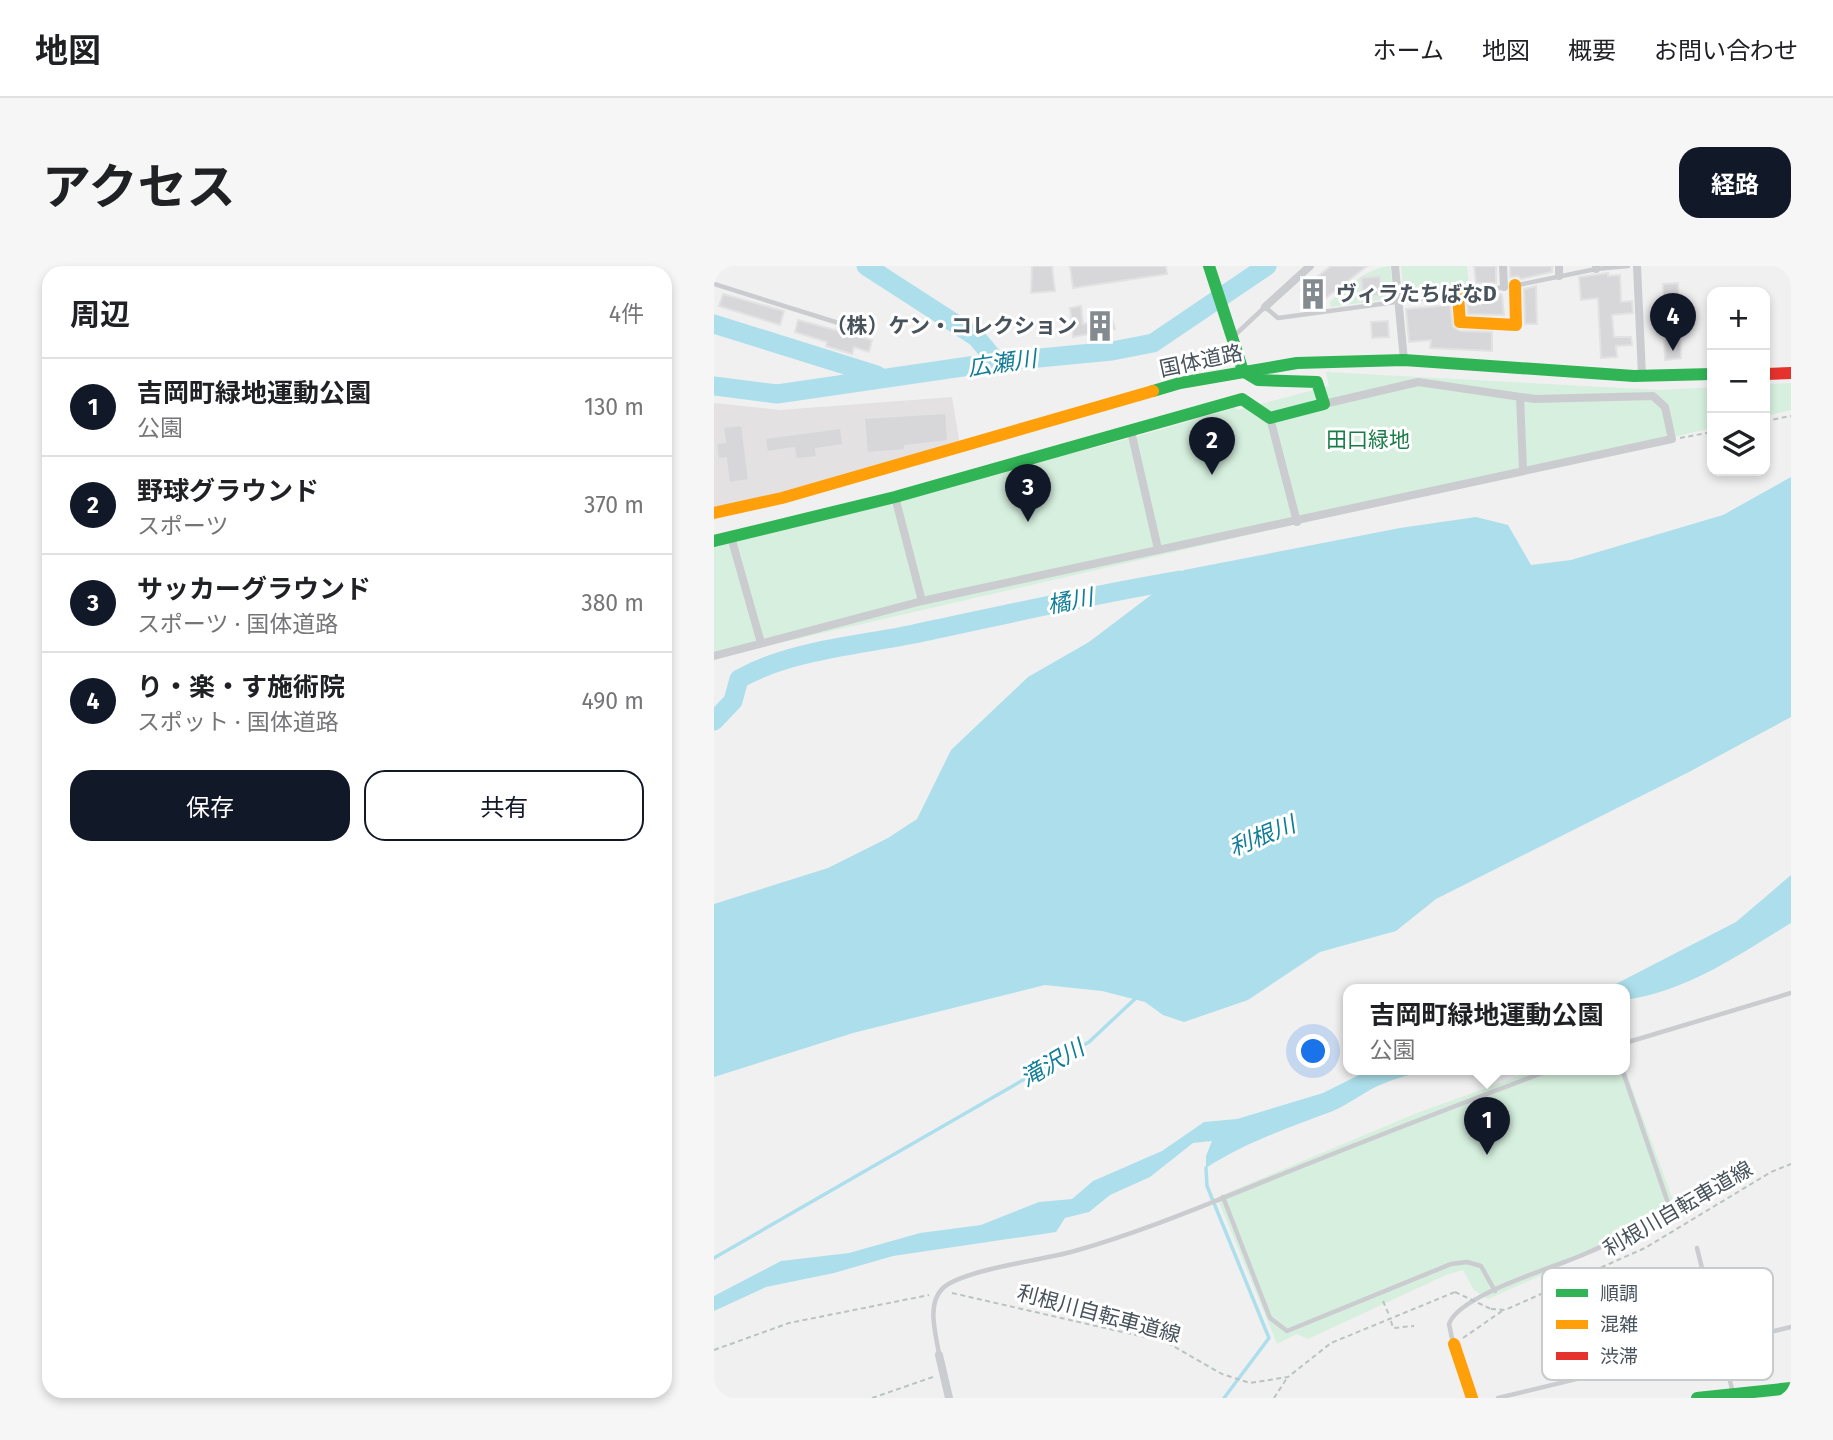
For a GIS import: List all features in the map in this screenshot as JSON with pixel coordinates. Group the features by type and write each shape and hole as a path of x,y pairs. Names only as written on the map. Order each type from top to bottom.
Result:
{"street":[{"path":"1265,307 1310,266"},
{"path":"1395,266 1404,360"},
{"path":"1458,295 1460,322 1516,325 1510,286 1503,266"},
{"path":"1559,266 1559,276"},
{"path":"1637,266 1642,376"},
{"path":"1209,268 1243,371 1258,380 1317,382 1324,404"},
{"name":"国体道路","path":"714,513 782,498 1180,383 1297,363 1404,360 1642,376 1707,374"},
{"path":"1770,373 1791,373"},
{"path":"714,656 922,601 1158,549 1297,522 1523,469 1672,439 1665,407 1653,396 1520,397 1418,382 1270,418"},
{"path":"1520,397 1523,469"},
{"path":"714,541 894,497 1242,399 1270,418 1297,522"},
{"path":"1130,431 1158,549"},
{"path":"894,497 922,601"},
{"path":"731,537 761,643"},
{"path":"1458,1342 1472,1398"},
{"path":"939,1355 949,1398"},
{"path":"1697,1398 1791,1388"}],"lane":[{"path":"1232,338 1265,307 1278,318 1458,295 1596,267 1628,266"},
{"path":"714,284 861,330"},
{"path":"1630,1041 1791,993"},
{"path":"939,1355 933,1315 939,1293 961,1278 1068,1253 1139,1231 1538,1075"},
{"path":"1551,1268 1665,1215 1669,1206 1624,1075"},
{"path":"1223,1198 1270,1318 1287,1331 1451,1264 1467,1262 1481,1266 1495,1291"},
{"path":"1697,1248 1702,1268"},
{"path":"1458,1342 1449,1331 1451,1316 1495,1291 1542,1272"},
{"path":"1773,1332 1791,1327"},
{"path":"1498,1398 1573,1380"}],"path":[{"path":"1770,420 1791,416"},
{"path":"1672,439 1707,433"},
{"name":"利根川自転車道線","path":"1600,1268 1645,1248 1771,1172 1791,1164"},
{"path":"1274,1398 1288,1377 1331,1343 1446,1293 1455,1292 1491,1309 1503,1311"},
{"name":"利根川自転車道線","path":"714,1350 789,1323 939,1293 972,1296 1166,1342 1222,1374 1241,1381 1264,1382 1288,1377"},
{"name":"利根川自転車道線","path":"1458,1342 1503,1311 1542,1294"},
{"path":"1382,1300 1389,1315"},
{"path":"1391,1321 1393,1328 1414,1326"},
{"path":"872,1398 944,1373"}],"shaded area":[{"path":"952,397 960,446 714,513 714,403 780,410"}],"green space":[{"path":"1390,266 1394,298 1331,307 1330,302 1357,279"},
{"path":"1401,266 1467,266 1469,286 1404,295"},
{"name":"田口緑地","path":"1326,372 1660,390 1707,387 1707,429 714,658 714,546 1139,436 1234,408 1238,410 1329,386"},
{"path":"1791,383 1791,410 1770,415 1770,384"},
{"path":"1522,1075 1627,1075 1678,1214 1557,1268 1542,1268 1542,1275 1488,1299 1474,1290 1463,1270 1446,1275 1308,1339 1297,1334 1277,1344 1217,1197 1417,1113"}],"water":[{"name":"利根川","path":"1791,477 1791,717 1689,772 1436,899 1396,931 1320,952 1248,1000 1184,1022 1163,1015 1145,1002 1102,991 1045,985 853,1033 714,1077 714,904 828,868 888,838 917,819 951,750 1028,677 1089,642 1184,570 1400,528 1476,517 1508,525 1531,565 1571,560 1723,515"},
{"path":"1791,875 1791,923 1712,970 1671,988 1630,999 1630,984 1616,984 1736,922"},
{"path":"1359,1075 1408,1075 1380,1085 1339,1108 1252,1143 1206,1168 1206,1156 1212,1141 1193,1143 1150,1177 1110,1195 1089,1212 1065,1218 1056,1232 893,1256 834,1273 766,1287 714,1311 714,1296 781,1261 849,1253 920,1233 981,1225 1039,1202 1072,1199 1093,1181 1162,1151 1204,1122 1237,1119 1323,1093"}],"building":[{"path":"1032,266 1052,266 1055,291 1031,293"},
{"path":"1070,266 1166,266 1167,274 1073,288"},
{"path":"1331,266 1367,266 1313,308 1300,290"},
{"path":"1474,266 1496,266 1496,283 1476,283"},
{"path":"1510,266 1552,266 1552,272 1521,279 1518,276 1510,277"},
{"path":"1608,273 1608,276 1620,275 1621,302 1632,301 1633,313 1612,315 1614,337 1631,337 1632,345 1616,346 1617,357 1601,358 1598,298 1581,300 1579,277"},
{"path":"1380,276 1382,295 1363,297 1361,278"},
{"path":"1678,283 1681,358 1665,360 1663,284"},
{"path":"1536,286 1537,324 1525,324 1524,289"},
{"path":"723,294 784,311 780,325 719,306"},
{"path":"1486,295 1502,295 1504,315 1468,314 1467,300 1486,299"},
{"path":"1450,305 1453,327 1460,331 1492,332 1492,351 1430,348 1431,340 1409,342 1406,309"},
{"path":"1081,306 1083,324 1112,318 1115,329 1073,337 1070,308"},
{"path":"798,320 872,340 869,352 854,347 852,354 826,346 827,342 795,332"},
{"path":"1388,321 1389,337 1372,338 1371,322"},
{"path":"946,413 948,441 905,446 904,450 867,453 864,418"},
{"path":"742,425 749,480 729,483 726,458 718,459 716,443 725,442 723,427"},
{"path":"841,428 843,445 816,449 817,457 796,459 794,448 767,452 765,438"}],"waterway":[{"path":"866,266 976,337 997,362"},
{"name":"広瀬川","path":"714,386 777,394 997,362 1112,351 1153,343 1267,266"},
{"path":"714,324 877,375"},
{"name":"橘川","path":"714,721 733,701 739,679 780,661 1180,580 1193,590"},
{"name":"滝沢川","path":"714,1258 1089,1042 1137,997"},
{"path":"1206,1168 1207,1186 1269,1338 1224,1398"}],"traffic: fast":[{"path":"714,541 895,497 1242,399 1270,418 1324,404 1317,382 1258,380 1243,371 1209,266"},
{"path":"1153,391 1180,383 1297,363 1404,360 1634,376 1707,374"},
{"path":"1697,1398 1791,1388"}],"traffic: slow":[{"path":"1458,295 1460,322 1516,325 1515,285"},
{"path":"714,513 782,498 1153,391"},
{"path":"1454,1344 1472,1398"}],"traffic: jam":[{"path":"1770,374 1791,373"}],"place":[{"name":"ヴィラたちばなD","path":"1313,294"},
{"name":"（株）ケン・コレクション","path":"1100,326"},
{"name":"り・楽・す施術院","path":"1673,351"},
{"name":"野球グラウンド","path":"1212,475"},
{"name":"サッカーグラウンド","path":"1028,522"},
{"name":"吉岡町緑地運動公園","path":"1487,1155"}]}
